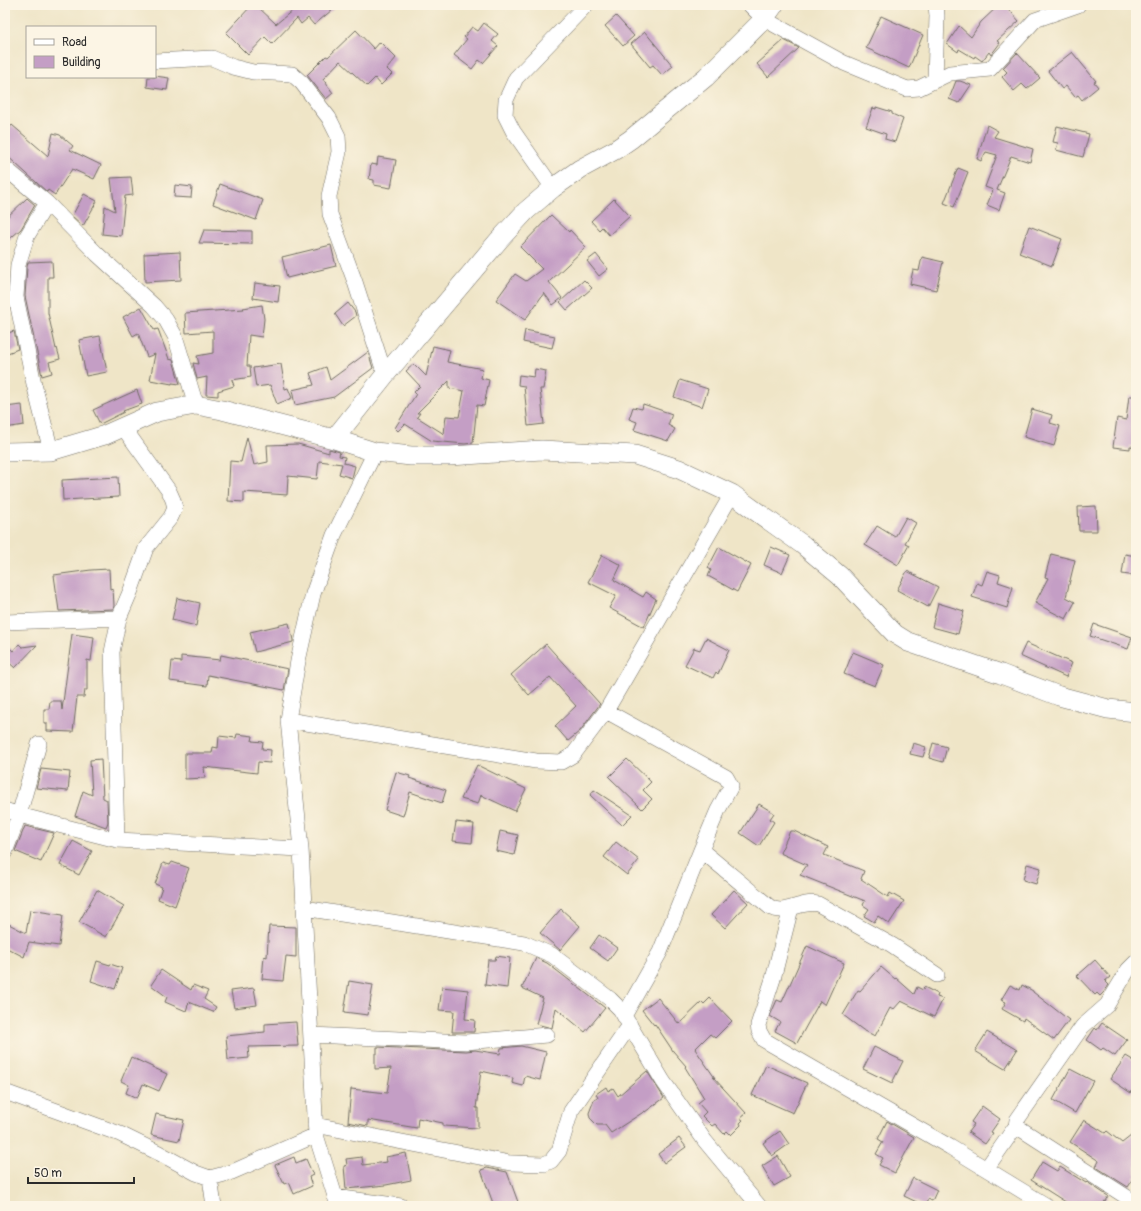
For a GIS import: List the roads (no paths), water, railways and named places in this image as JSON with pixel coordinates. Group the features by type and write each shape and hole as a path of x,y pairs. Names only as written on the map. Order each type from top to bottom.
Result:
{"street":[{"path":"554,188 513,132 505,115 506,100 516,78 586,5"},
{"path":"750,5 769,12 844,64 907,90 919,88 950,74 990,69 1035,20 1078,5"},
{"path":"935,80 936,5"},
{"path":"334,439 385,375 499,240 526,211 580,169 615,150 631,139 706,77 769,12"},
{"path":"156,61 212,58 233,67 253,72 292,74 302,83 329,118 338,136 339,152 329,196 330,214 355,282 385,375"},
{"path":"5,168 47,203 97,254 154,306 166,320 175,336 196,405"},
{"path":"47,203 28,236 18,265 16,297 34,384 51,451"},
{"path":"5,452 51,451 105,435 157,412 196,405 222,410 334,439 375,452 411,456 450,456 542,450 634,455 679,469 732,494 803,544 840,576 895,634 908,642 1001,674 1058,696 1108,709 1136,712"},
{"path":"117,840 112,652 119,618 146,548 171,517 174,508 173,500 169,491 123,427"},
{"path":"375,452 334,535 313,594 298,662 288,720 301,849 315,1130 336,1202 401,1206"},
{"path":"288,720 536,761 561,762 573,755 606,712 732,494"},
{"path":"5,622 119,618"},
{"path":"5,1092 120,1134 160,1153 196,1173 210,1178 232,1172 315,1130 510,1163 544,1164 552,1161 559,1151 571,1111 627,1021 660,952 718,810 731,786 726,777 606,712"},
{"path":"5,852 19,815 39,744"},
{"path":"5,810 19,815 117,840 301,849"},
{"path":"701,850 771,908 782,911 811,902 818,904 892,945 937,975"},
{"path":"304,908 524,943 552,955 610,999 620,1009 663,1081 706,1141 759,1206"},
{"path":"791,908 773,979 758,1025 759,1031 764,1040 1047,1206"},
{"path":"986,1169 1016,1126 1017,1120 1082,1027 1107,1005 1128,970 1136,962"},
{"path":"311,1034 466,1042 547,1035"},
{"path":"1016,1126 1136,1203"},
{"path":"210,1178 214,1206"}]}
